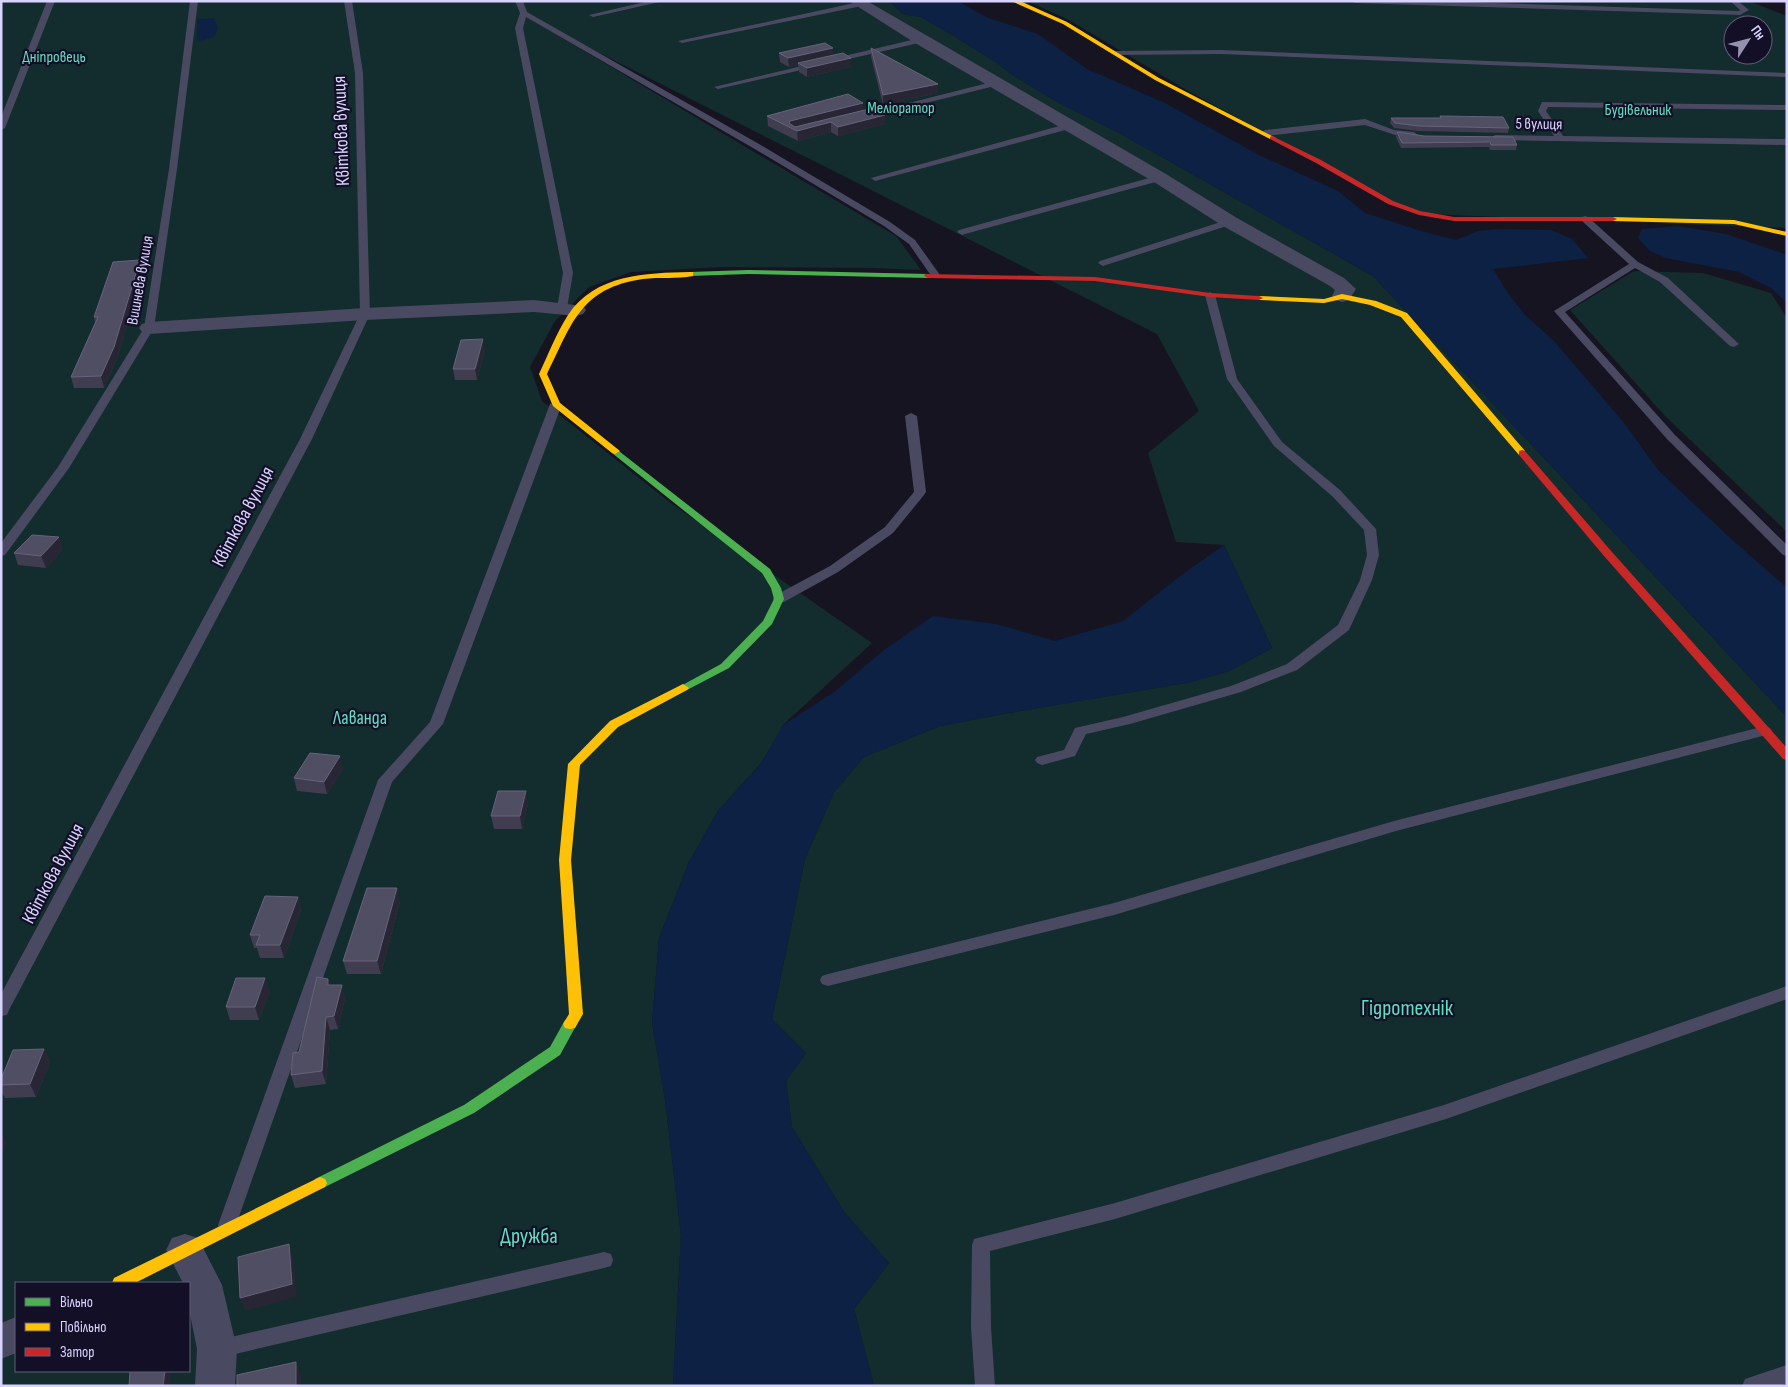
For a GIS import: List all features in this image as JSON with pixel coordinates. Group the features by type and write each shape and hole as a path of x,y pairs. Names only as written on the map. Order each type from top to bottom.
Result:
{"street":[{"path":"1014,1 1065,23 1157,79 1333,169 1386,202 1422,215 1454,220 1554,218 1703,220 1734,222 1787,234"},
{"path":"857,2 1160,178 1230,222 1337,282 1346,289 1342,296"},
{"path":"149,328 366,314 534,306 569,309 611,284 643,275 748,272 1095,280 1210,295 1324,301 1342,296 1373,303 1404,316 1608,554 1787,756"},
{"path":"122,1282 469,1109 555,1050 576,1014 565,860 574,764 614,724 725,666 768,622 779,599 776,588 766,571 556,404 543,374 569,309"},
{"path":"185,1250 203,1285 216,1368"},
{"path":"1,1341 15,1335"}],"lane":[{"path":"1,128 51,1"},
{"name":"Вишнева вулиця","path":"1,552 62,468 149,328 173,169 194,1"},
{"name":"Квіткова вулиця","path":"1,1010 306,439 366,314 358,73 348,1"},
{"path":"519,1 524,14 756,146 887,224 912,242 935,275"},
{"path":"593,15 661,1"},
{"path":"1355,1 1740,13 1745,10 1734,1"},
{"path":"682,41 857,2"},
{"path":"524,14 519,28 568,273 569,309"},
{"path":"718,87 920,40"},
{"path":"1115,53 1221,52 1787,75"},
{"path":"852,118 996,83"},
{"path":"1560,139 1542,111 1544,104 1787,108"},
{"path":"1265,133 1365,122 1376,124 1384,129 1398,133 1423,136"},
{"path":"875,178 1070,126"},
{"name":"5 вулиця","path":"1482,137 1787,142"},
{"path":"962,232 1160,178"},
{"path":"1585,219 1636,264 1664,280 1734,344"},
{"path":"1103,263 1230,222"},
{"path":"1636,264 1560,311 1671,437 1787,552"},
{"path":"1042,760 1070,753 1080,731 1125,721 1236,689 1292,667 1344,627 1366,580 1373,554 1370,529 1336,493 1278,444 1232,379 1210,295"},
{"path":"226,1229 385,780 436,724 556,404"},
{"path":"779,599 834,569 889,530 920,492 911,416"},
{"path":"828,980 1114,909 1394,826 1765,731"},
{"path":"984,1386 981,1327 981,1244 1115,1211 1446,1112 1787,992"},
{"path":"216,1368 604,1260"},
{"path":"1752,1386 1787,1374"}],"green space":[{"path":"1,1 889,1 903,14 921,17 951,34 1059,103 1121,134 1373,276 1787,717 1787,1386 874,1386 854,1309 889,1263 844,1212 792,1127 786,1081 806,1053 772,1019 805,859 834,792 864,757 940,726 1191,682 1229,671 1272,648 1224,545 1176,542 1148,453 1199,411 1157,334 522,14 896,236 921,270 721,267 631,272 589,287 555,321 530,367 542,401 672,504 872,643 783,725 762,762 718,811 689,862 659,938 652,1023 665,1099 681,1235 673,1386 1,1386"},
{"name":"Будівельник","path":"1027,1 1749,1 1787,16 1787,228 1424,214 1389,200 1190,92 1069,20"},
{"path":"1634,271 1703,273 1771,293 1787,318 1787,532 1665,416 1570,310"}],"water":[{"path":"889,1 958,1 988,18 1038,34 1087,69 1165,103 1259,155 1338,191 1365,213 1456,240 1478,231 1498,229 1551,230 1572,239 1588,258 1493,269 1525,315 1554,341 1625,424 1658,470 1729,537 1787,588 1787,717 1373,276 1121,134 1059,103 951,34 921,17 903,14"},
{"path":"214,18 218,29 214,37 199,41 197,38 197,19"},
{"path":"1678,226 1726,234 1787,255 1787,303 1771,288 1739,272 1666,258 1650,251 1638,238 1642,229"},
{"path":"1224,545 1272,648 1229,671 1191,682 940,726 864,757 834,792 805,859 772,1019 806,1053 786,1081 792,1127 844,1212 889,1263 854,1309 874,1386 673,1386 681,1235 665,1099 652,1023 659,938 689,862 718,811 762,762 783,725 834,692 884,650 933,616 996,624 1055,641 1123,621 1180,576"}],"building":[{"path":"825,43 833,48 788,58 779,53"},
{"path":"871,48 938,84 883,95"},
{"path":"843,53 851,58 807,68 798,63"},
{"path":"848,94 863,103 790,121 789,123 795,127 873,108 885,115 838,127 831,122 797,131 767,116"},
{"path":"1440,116 1503,117 1509,128 1419,126 1395,123 1391,118 1441,118"},
{"path":"1397,132 1424,136 1513,137 1517,145 1491,145 1490,142 1402,143"},
{"path":"140,260 114,347 101,376 71,377 98,317 94,317 113,262"},
{"path":"483,339 475,369 453,369 461,340"},
{"path":"32,535 59,537 41,556 14,553"},
{"path":"310,753 340,756 324,782 294,778"},
{"path":"498,791 526,791 520,816 491,816"},
{"path":"367,888 397,888 377,961 343,961"},
{"path":"265,896 298,897 280,945 256,945 260,935 250,935"},
{"path":"317,977 328,979 328,985 342,985 334,1016 326,1017 322,1071 291,1075 293,1053 299,1052"},
{"path":"236,978 265,978 255,1007 226,1007"},
{"path":"44,1049 30,1084 1,1085 1,1079 13,1050"},
{"path":"289,1244 292,1284 240,1298 238,1257"},
{"path":"296,1362 296,1386 237,1386 237,1375"},
{"path":"130,1372 165,1372 163,1386 129,1386"}],"traffic: fast":[{"path":"690,274 748,272 928,276"},
{"path":"615,451 766,571 776,588 779,599 768,622 725,666 683,688"},
{"path":"320,1183 469,1109 555,1051 570,1024"}],"traffic: slow":[{"path":"1014,1 1065,23 1157,79 1272,138"},
{"path":"1613,219 1734,222 1787,234"},
{"path":"615,451 556,404 543,374 568,322 577,309 601,289 629,279 659,275 690,274"},
{"path":"1259,298 1324,301 1342,296 1373,303 1404,315 1522,453"},
{"path":"570,1024 576,1014 565,860 574,764 614,724 683,688"},
{"path":"122,1282 320,1183"}],"traffic: jam":[{"path":"1272,138 1319,161 1378,196 1404,208 1435,217 1454,219 1613,219"},
{"path":"928,276 1095,279 1210,295 1259,298"},
{"path":"1522,453 1608,554 1787,756"}],"park label":[{"name":"Дніпровець","path":"54,56"},
{"name":"Меліоратор","path":"901,107"},
{"name":"Лаванда","path":"360,717"},
{"name":"Гідротехнік","path":"1407,1007"},
{"name":"Дружба","path":"529,1235"}]}
